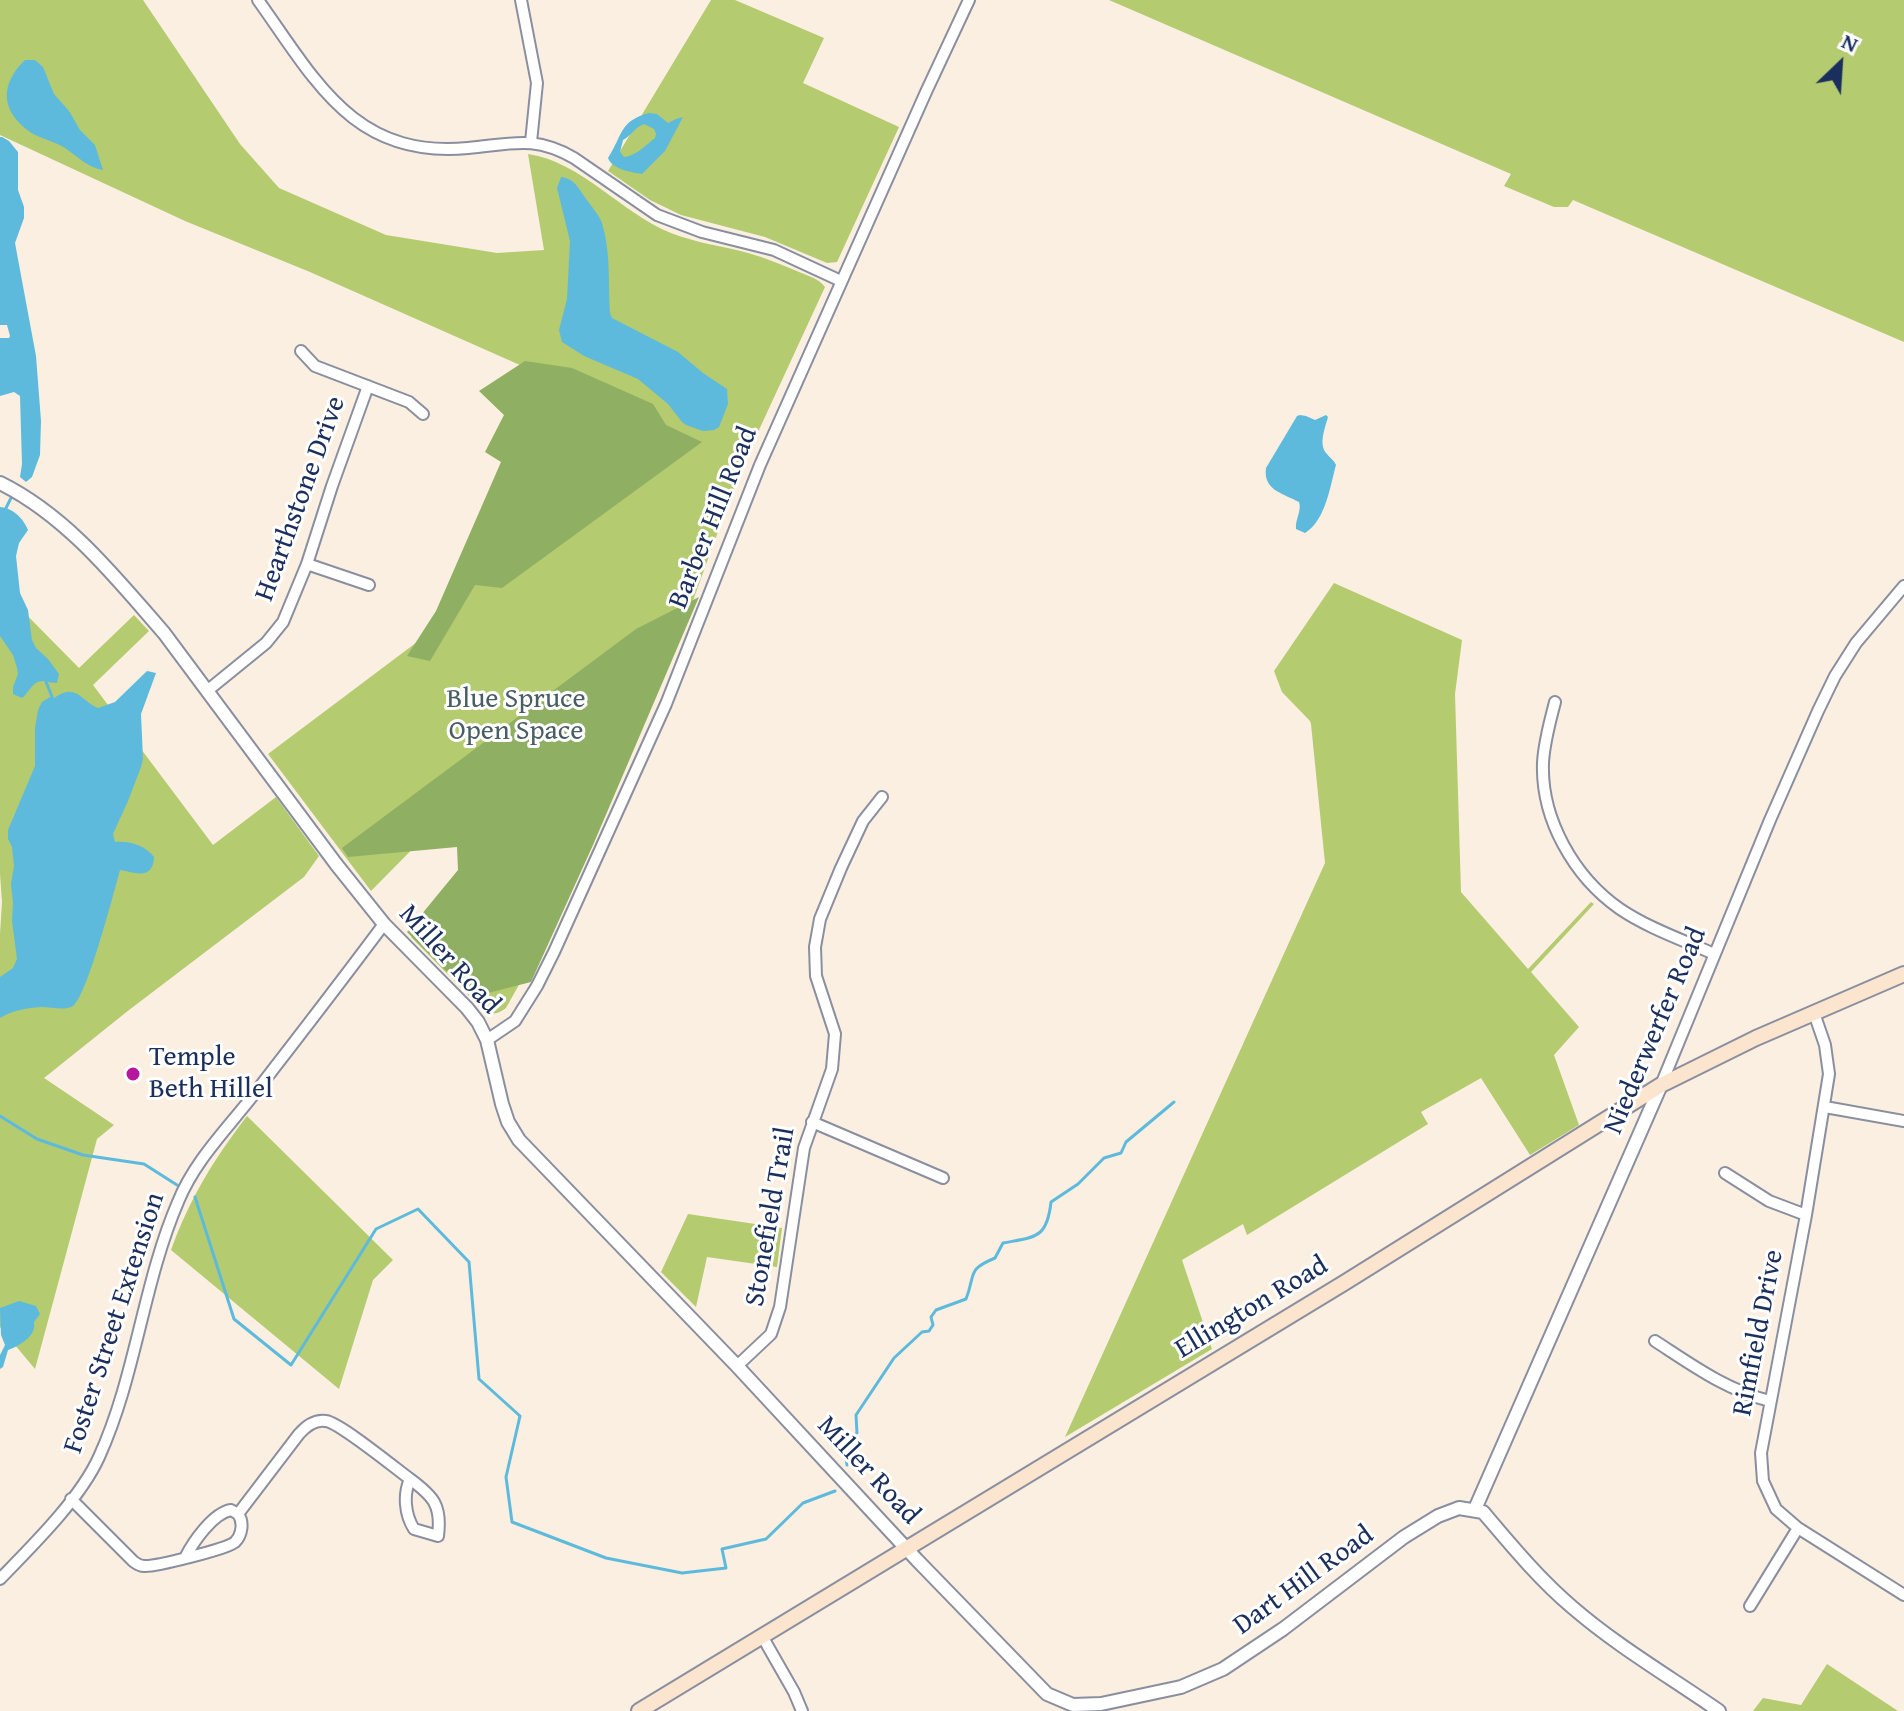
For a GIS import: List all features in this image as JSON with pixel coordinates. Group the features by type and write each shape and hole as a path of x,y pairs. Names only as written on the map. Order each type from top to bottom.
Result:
{"main road":[{"name":"Ellington Road","path":"639,1711 1344,1283 1661,1085 1756,1038 1904,974"}],"street":[{"path":"258,0 321,89 352,118 381,136 408,146 436,149 531,142 552,147 669,220 702,232 774,250 841,281"},
{"path":"521,0 537,83 531,142"},
{"name":"Barber Hill Road","path":"487,1040 515,1021 554,952 666,704 760,465 969,0"},
{"path":"301,351 315,366 409,402 423,414"},
{"name":"Hearthstone Drive","path":"207,691 266,643 283,622 307,564 368,386"},
{"name":"Miller Road","path":"0,483 21,493 73,534 134,598 164,633 384,924 467,1008 487,1040 502,1104 519,1140 737,1366 907,1549"},
{"path":"307,564 369,585"},
{"name":"Niederwerfer Road","path":"1475,1509 1661,1085 1770,820 1829,688 1856,643 1904,586"},
{"path":"1555,702 1545,742 1545,792 1560,841 1575,865 1598,892 1622,910 1714,954"},
{"name":"Stonefield Trail","path":"737,1366 771,1334 776,1322 804,1148 832,1069 835,1034 816,976 815,947 820,919 863,821 882,797"},
{"name":"Foster Street Extension","path":"0,1579 71,1499 99,1457 117,1408 178,1200 201,1159 384,924"},
{"name":"Rimfield Drive","path":"1814,1013 1825,1045 1829,1074 1761,1453 1763,1481 1776,1509 1798,1528 1904,1595"},
{"path":"1825,1107 1904,1121"},
{"path":"812,1122 943,1178"},
{"path":"1725,1173 1769,1201 1806,1215"},
{"path":"1655,1341 1721,1384 1747,1396 1770,1401"},
{"path":"238,1514 302,1430 317,1421 335,1424 410,1479 428,1493 439,1515 438,1536 414,1529 409,1522 406,1488 410,1479"},
{"path":"71,1499 139,1565 148,1566 185,1558 227,1547 239,1536 242,1519 231,1510 219,1514 185,1558"},
{"name":"Dart Hill Road","path":"907,1549 1047,1694 1073,1705 1101,1704 1181,1687 1223,1669 1283,1629 1415,1530 1459,1508 1475,1509"},
{"path":"1475,1509 1483,1512 1527,1563 1575,1610 1719,1711"},
{"path":"1750,1606 1798,1528"},
{"path":"762,1636 802,1711"}],"green space":[{"name":"Blue Spruce Open Space","path":"0,0 143,0 240,144 279,188 386,235 497,253 544,250 528,154 566,167 671,233 761,257 814,278 825,287 740,471 691,606 545,938 506,1008 501,1011 493,1014 484,1011 411,937 488,858 447,814 371,891 268,754 449,618 547,377 310,272 185,221 0,135"},
{"path":"711,0 735,0 824,38 803,83 899,127 837,262 827,263 765,237 681,215 650,200 608,171"},
{"path":"1109,0 1904,0 1904,342 1573,200 1568,207 1554,207 1504,186 1511,174"},
{"path":"525,361 572,368 653,404 666,425 702,442 502,588 475,585 430,661 407,656 436,611 501,462 485,452 504,415 479,391"},
{"path":"1334,583 1462,640 1455,694 1461,892 1528,969 1591,902 1594,904 1531,972 1579,1027 1554,1055 1579,1125 1530,1155 1481,1078 1421,1112 1428,1124 1247,1235 1243,1224 1182,1260 1212,1349 1065,1437 1325,863 1311,724 1282,692 1274,671"},
{"path":"3,591 79,668 134,615 149,631 93,685 213,845 276,797 319,856 304,877 44,1078 114,1125 97,1139 35,1369 0,1327 0,597"},
{"path":"699,597 531,982 472,997 407,932 458,870 457,847 348,857 342,848 636,629"},
{"path":"247,1116 393,1260 373,1280 339,1389 171,1250 204,1180"},
{"path":"688,1214 782,1228 777,1267 707,1257 696,1307 661,1272"},
{"path":"1827,1664 1898,1711 1753,1711 1763,1698 1801,1705"}],"water":[{"path":"25,60 35,60 43,67 54,94 95,145 103,170 30,132 13,115 7,97 8,88 11,78"},
{"path":"657,114 668,123 683,117 665,151 642,174 617,167 608,158 623,130 639,116","holes":["644,124 654,129 655,138 641,150 624,157 620,152 623,140 638,127"]},
{"path":"0,137 9,141 18,152 18,190 24,218 15,243 36,356 41,421 40,455 32,477 26,482 20,477 20,396 14,392 0,396 0,338 10,336 7,325 0,325"},
{"path":"561,177 577,186 602,223 607,245 612,318 678,352 727,389 728,404 719,427 703,431 686,425 668,404 638,379 584,356 562,342 559,330 567,299 570,241 557,188"},
{"path":"1300,415 1315,420 1328,417 1323,446 1336,465 1318,520 1305,533 1296,529 1299,502 1275,490 1266,475 1266,468"},
{"path":"0,507 17,515 28,530 19,543 16,556 20,593 28,610 32,640 59,674 57,683 37,682 22,698 13,694 17,668 13,655 0,636"},
{"path":"147,671 156,673 141,714 143,759 113,834 115,842 131,843 146,849 154,857 151,869 143,873 120,870 92,964 73,1006 26,1009 0,1018 0,977 13,968 17,959 12,921 14,866 8,830 35,766 38,710 42,702 50,697 53,699 67,692 77,694 98,708 115,702"},
{"path":"19,1301 36,1306 40,1314 34,1322 33,1332 22,1343 8,1350 0,1369 0,1355 5,1345 1,1335 0,1308"}],"waterway":[{"path":"6,508 12,496"},
{"path":"45,679 54,702"},
{"path":"847,1465 844,1442 857,1433 856,1415 894,1358 922,1332 929,1331 933,1325 931,1317 936,1310 966,1299 973,1274 995,1258 1003,1243 1038,1234 1046,1223 1051,1202 1078,1184 1104,1158 1121,1153 1126,1142 1174,1102"},
{"path":"0,1116 37,1139 83,1155 144,1164 177,1185"},
{"path":"195,1197 234,1319 291,1365 376,1229 418,1209 469,1262 479,1379 520,1416 506,1477 512,1522 606,1558 682,1573 726,1568 722,1549 766,1539 803,1503 835,1491"}],"place":[{"name":"Temple Beth Hillel","path":"133,1074"}]}
